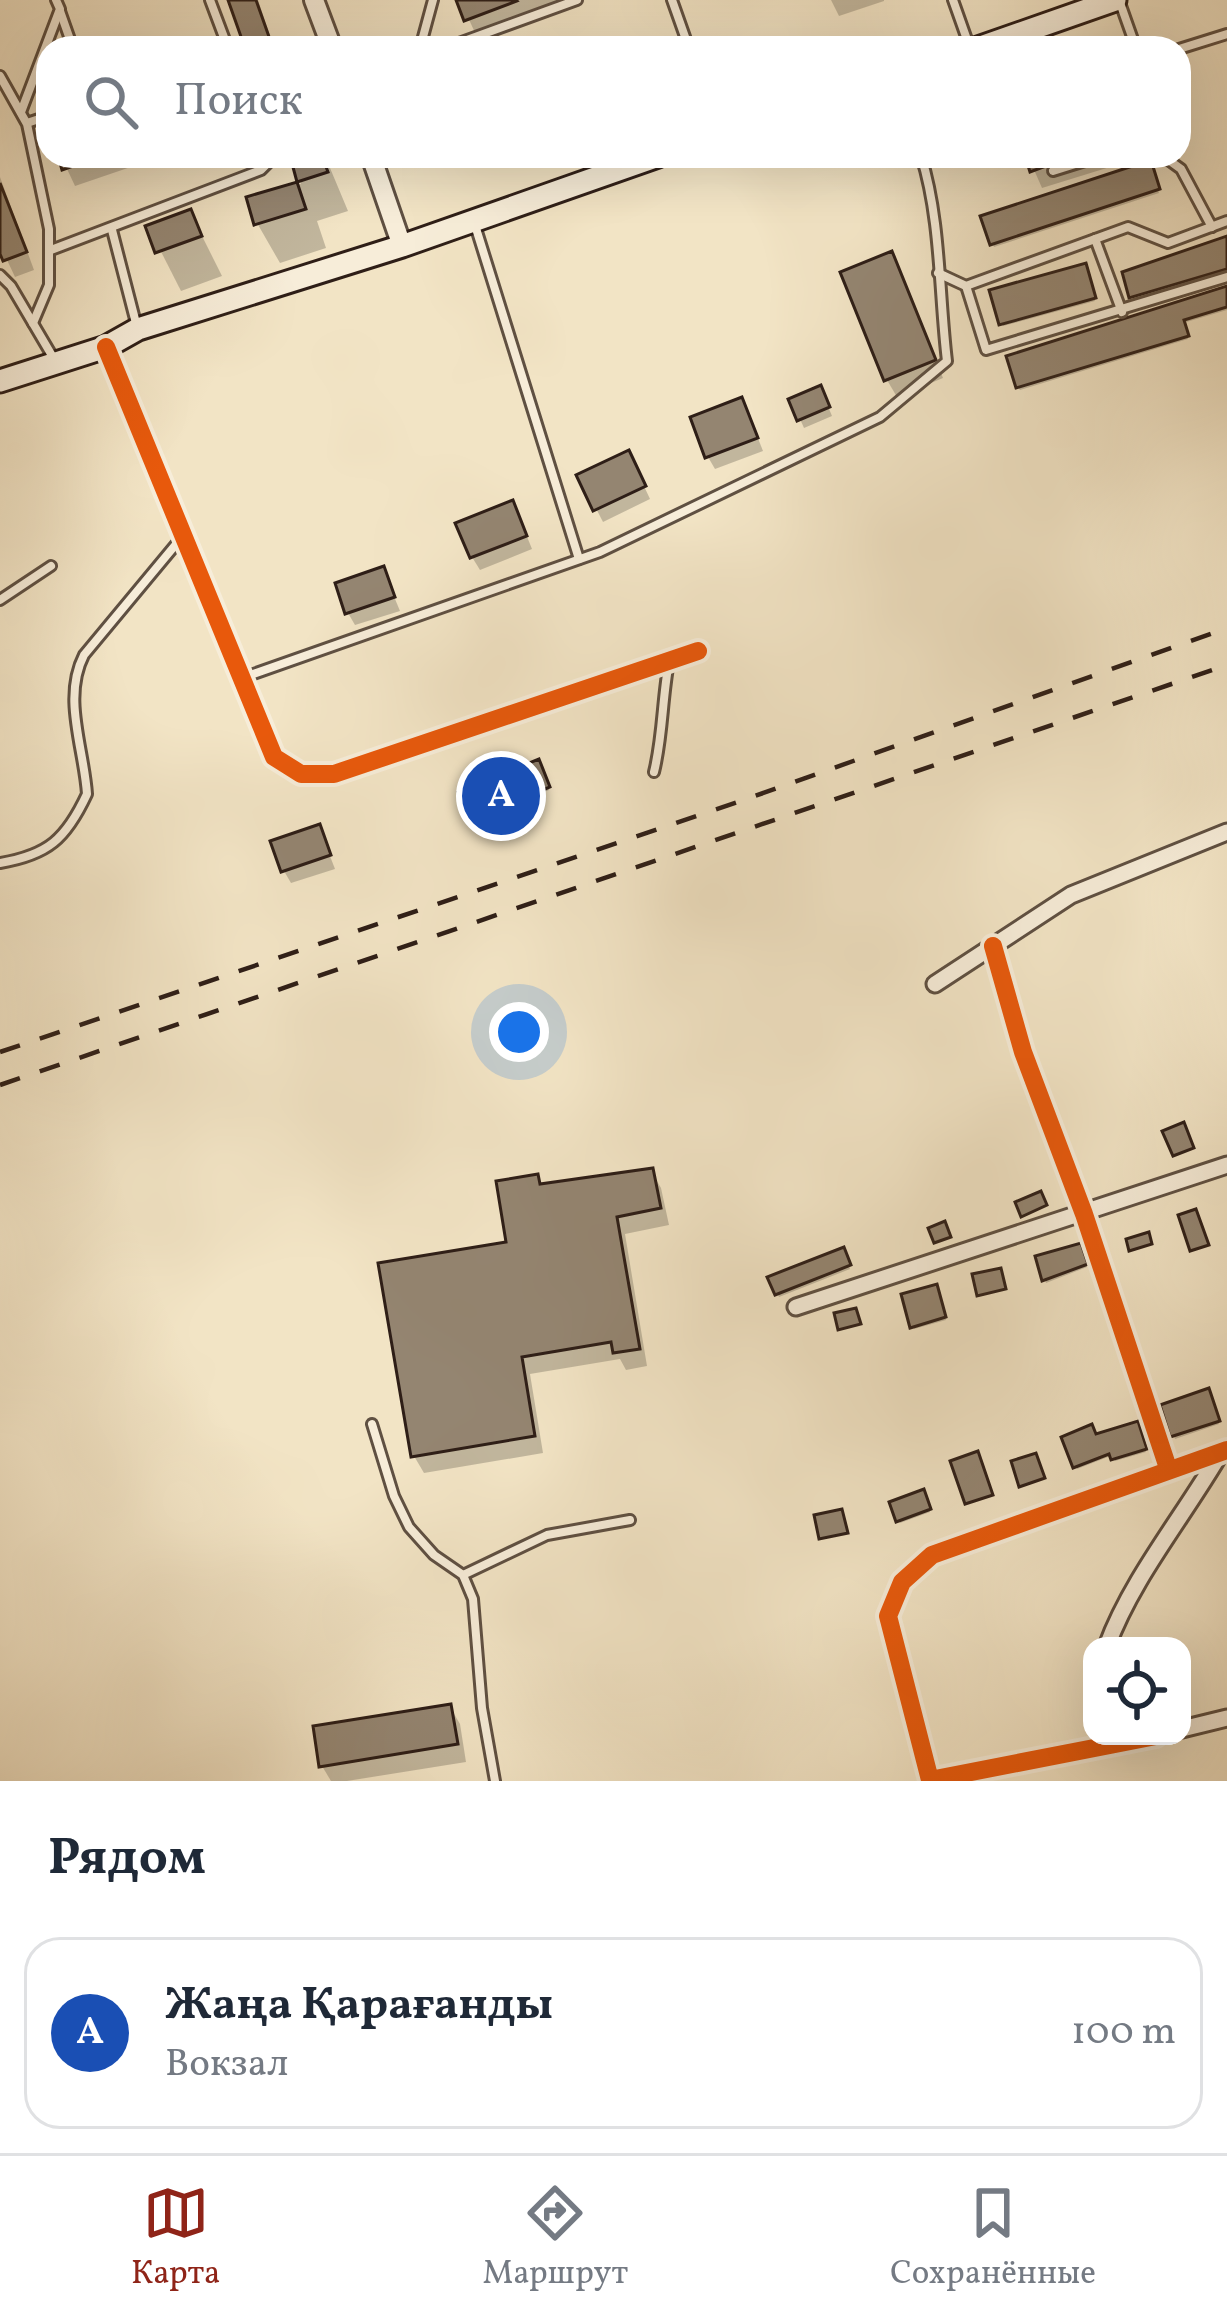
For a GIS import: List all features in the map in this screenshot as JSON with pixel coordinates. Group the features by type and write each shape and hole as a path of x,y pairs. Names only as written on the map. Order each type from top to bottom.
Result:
{"main road":[{"path":"1010,36 1117,0"},
{"path":"0,382 106,346 138,329 402,246 624,168"}],"street":[{"path":"314,0 328,36"},
{"path":"375,168 402,246"},
{"path":"106,346 274,758 301,775 334,774 698,651"},
{"path":"935,984 1071,895 1227,832"},
{"path":"993,946 1023,1052 1084,1214 1168,1468"},
{"path":"796,1307 1227,1166"},
{"path":"1103,1745 927,1780 888,1616 902,1582 932,1555 1224,1451"},
{"path":"1110,1637 1122,1606 1224,1451"},
{"path":"1191,1728 1227,1718"}],"lane":[{"path":"210,0 224,36"},
{"path":"423,36 433,0"},
{"path":"478,36 577,0"},
{"path":"671,0 684,36"},
{"path":"952,0 968,36"},
{"path":"1117,0 1131,36"},
{"path":"58,5 69,36"},
{"path":"47,36 58,5"},
{"path":"1191,45 1227,34"},
{"path":"21,113 36,69"},
{"path":"0,76 27,124 51,250 49,285 33,323"},
{"path":"27,124 36,121"},
{"path":"51,250 264,168"},
{"path":"241,679 579,560 880,417 947,362 934,196 925,168"},
{"path":"1053,171 1063,168"},
{"path":"1180,168 1212,227"},
{"path":"473,221 579,560"},
{"path":"937,273 966,286 1128,227 1168,243 1227,221"},
{"path":"112,230 138,329"},
{"path":"1095,239 1121,312"},
{"path":"0,275 57,363"},
{"path":"966,286 986,350 1227,277"},
{"path":"0,863 32,858 51,848 81,807 87,794 73,703 75,672 183,536"},
{"path":"0,600 51,566"},
{"path":"654,772 663,736 662,702 670,661"},
{"path":"372,1424 394,1496 409,1527 434,1555 463,1575 473,1599 482,1708 495,1781"},
{"path":"463,1575 548,1535 630,1520"}],"building":[{"path":"228,0 256,0 269,36 241,36"},
{"path":"456,0 516,0 517,1 464,21"},
{"path":"293,168 326,168 328,172 297,182"},
{"path":"1127,168 1153,168 1160,189 990,245 980,216"},
{"path":"297,182 306,209 254,225 246,197"},
{"path":"0,183 27,252 3,261 0,254"},
{"path":"191,209 202,236 155,253 145,226"},
{"path":"1227,236 1227,269 1129,298 1122,272"},
{"path":"892,251 936,360 884,381 840,272"},
{"path":"1086,263 1096,298 999,325 989,290"},
{"path":"1227,286 1227,307 1184,320 1189,336 1016,388 1006,356"},
{"path":"821,385 830,407 797,421 788,399"},
{"path":"742,397 758,438 705,458 690,417"},
{"path":"629,450 646,486 593,511 576,475"},
{"path":"513,500 527,536 470,558 455,523"},
{"path":"384,566 395,597 345,614 335,583"},
{"path":"539,759 550,787 470,820 458,792"},
{"path":"320,824 331,855 281,872 270,841"},
{"path":"1184,1122 1194,1148 1173,1156 1162,1131"},
{"path":"653,1168 661,1208 617,1217 640,1349 613,1353 611,1342 522,1357 535,1436 411,1457 378,1263 506,1242 496,1181 538,1174 540,1184"},
{"path":"1041,1191 1047,1205 1021,1217 1015,1202"},
{"path":"1196,1209 1209,1245 1190,1251 1178,1215"},
{"path":"945,1221 951,1237 934,1243 928,1228"},
{"path":"1149,1232 1152,1244 1129,1251 1126,1239"},
{"path":"1081,1243 1088,1264 1042,1281 1035,1256"},
{"path":"844,1247 851,1265 775,1295 767,1277"},
{"path":"1001,1268 1006,1289 977,1296 972,1274"},
{"path":"937,1284 946,1317 910,1328 901,1294"},
{"path":"856,1308 861,1324 838,1330 834,1313"},
{"path":"1209,1388 1220,1421 1170,1437 1160,1405"},
{"path":"1138,1421 1147,1449 1111,1460 1109,1454 1073,1468 1061,1437 1092,1424 1096,1434"},
{"path":"978,1451 993,1495 965,1504 950,1461"},
{"path":"1036,1453 1045,1478 1019,1487 1011,1461"},
{"path":"924,1489 931,1509 896,1522 889,1502"},
{"path":"842,1509 848,1533 819,1539 814,1515"},
{"path":"451,1704 458,1744 319,1767 313,1726"}],"railway":[{"path":"0,1052 738,802 1227,628"},
{"path":"0,1085 1227,665"}],"cycle path":[{"path":"106,347 274,757 301,774 334,774 698,651"},
{"path":"993,946 1023,1052 1084,1214 1168,1468"},
{"path":"1110,1745 930,1780 888,1616 902,1582 932,1555 1227,1450"}],"place":[{"name":"Жаңа Қарағанды","path":"501,796"}]}
